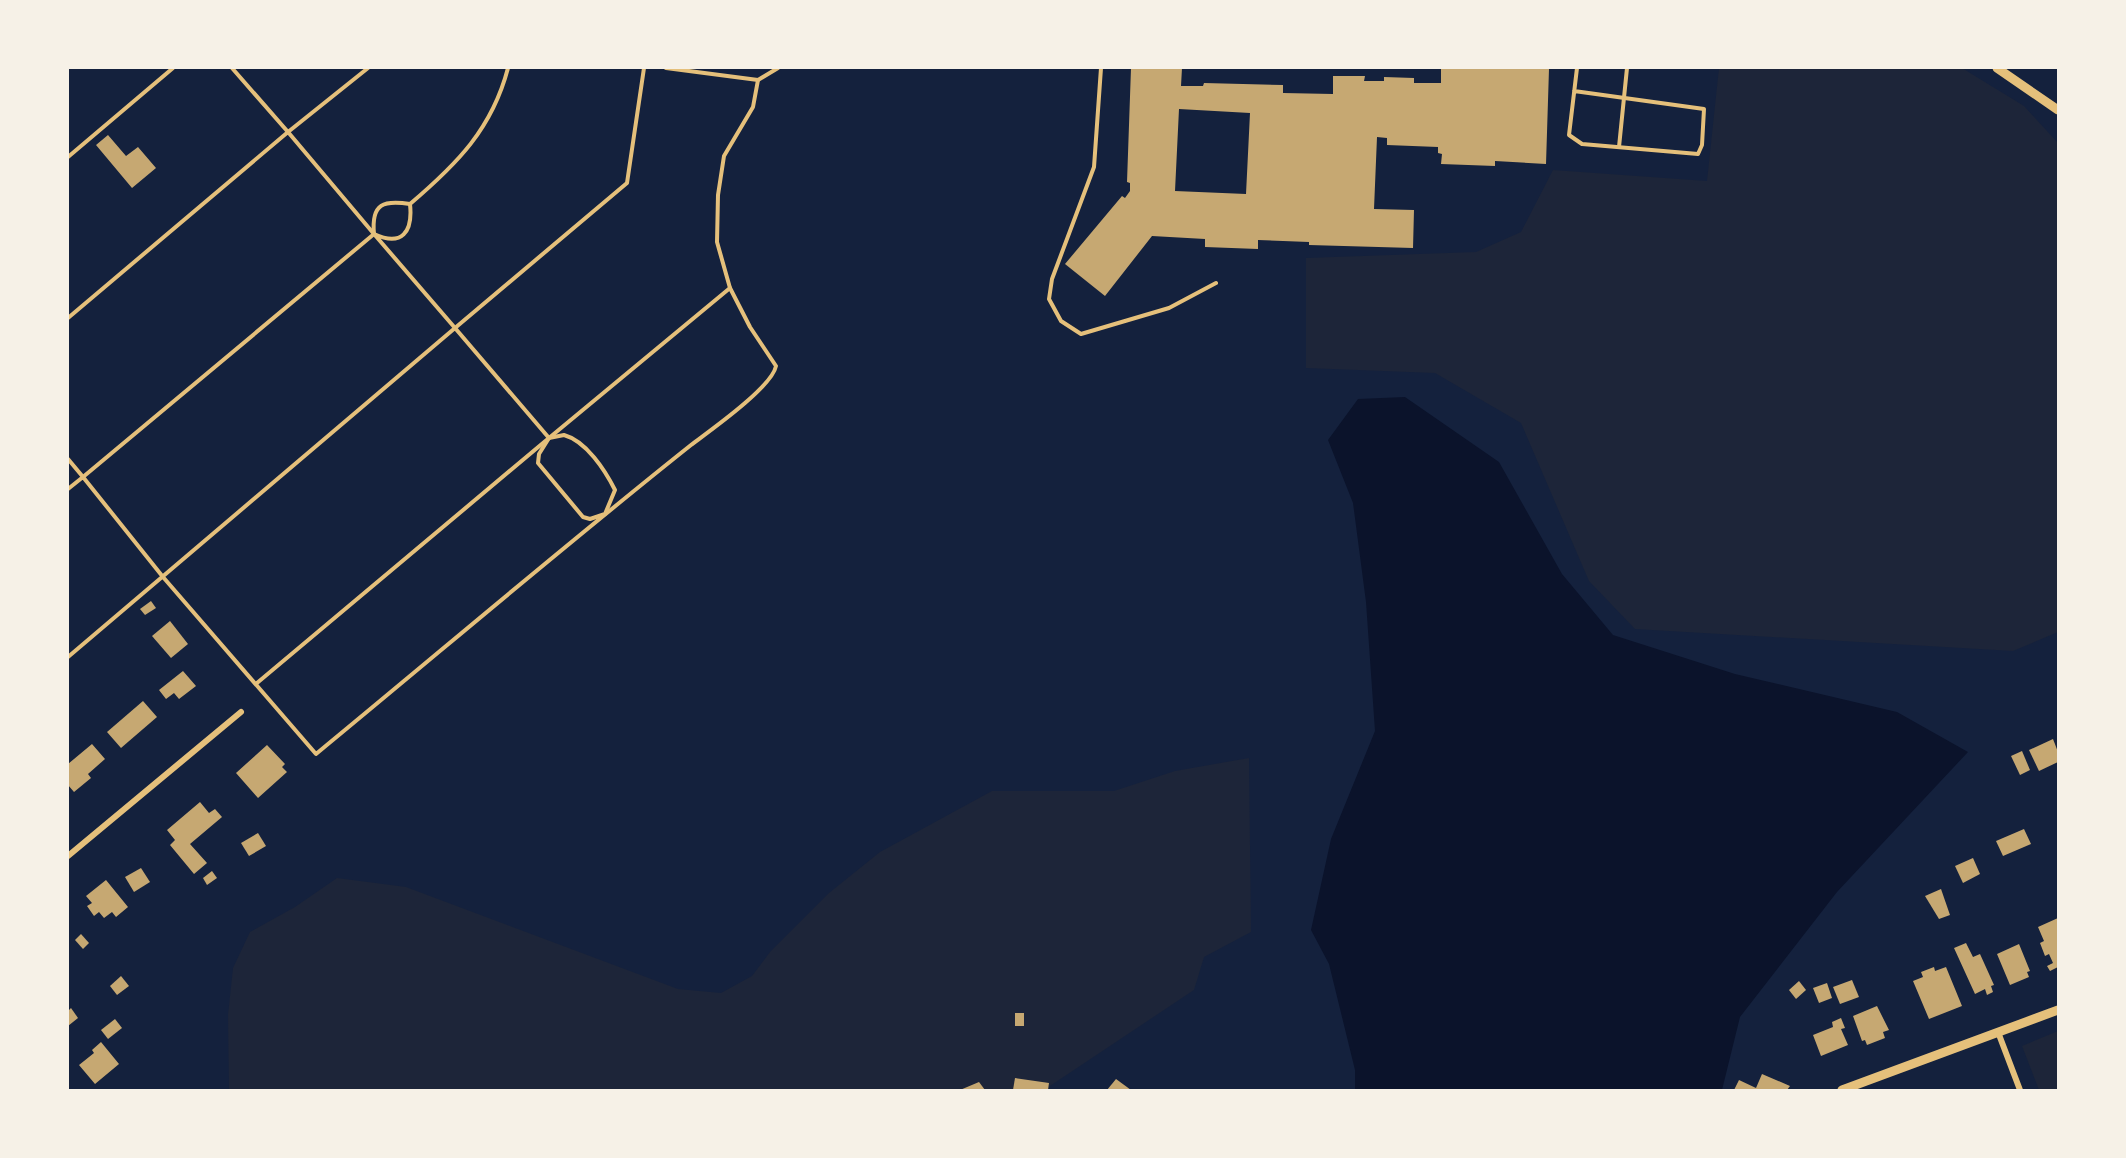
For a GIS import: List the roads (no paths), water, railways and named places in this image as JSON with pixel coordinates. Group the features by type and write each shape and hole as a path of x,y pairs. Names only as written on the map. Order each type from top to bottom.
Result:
{"street":[{"path":"1997,68 2058,110"},
{"path":"68,856 240,712"},
{"path":"1842,1090 2058,1010"},
{"path":"1998,1032 2020,1090"}],"lane":[{"path":"68,157 173,68"},
{"path":"232,68 549,438"},
{"path":"68,318 288,132 368,68"},
{"path":"374,234 372,218 380,206 391,201 410,204 452,168 477,136 496,103 508,68"},
{"path":"68,657 164,578 627,183 644,68"},
{"path":"666,68 758,80 778,68"},
{"path":"1101,68 1094,167 1052,279 1049,299 1061,321 1081,334 1169,308 1216,283"},
{"path":"1574,92 1704,109 1702,145 1698,154 1582,144 1569,135 1574,92 1577,68"},
{"path":"1619,147 1628,68"},
{"path":"68,459 164,578 316,754 774,376 776,366 750,327 730,288 717,242 718,195 724,156 753,107 758,80"},
{"path":"374,234 388,240 397,238 408,230 412,221 410,204"},
{"path":"68,489 374,234"},
{"path":"256,682 730,288"},
{"path":"564,435 574,438 611,481 615,490 605,514 590,519 583,518 543,472 538,463 538,454 549,438 564,435"}]}
